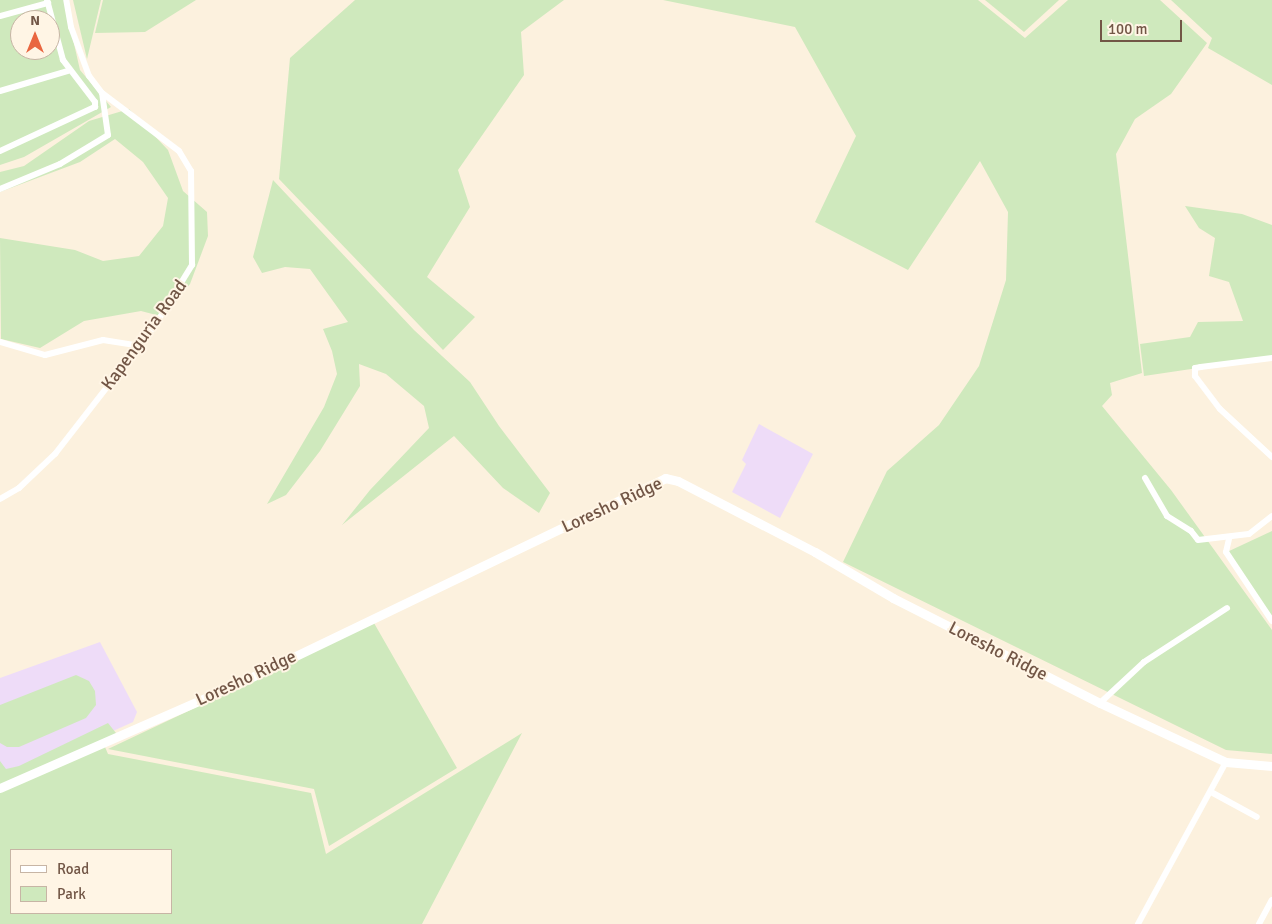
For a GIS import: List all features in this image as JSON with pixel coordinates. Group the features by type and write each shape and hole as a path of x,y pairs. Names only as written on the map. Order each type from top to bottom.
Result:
{"street":[{"name":"Kapenguria Road","path":"0,498 19,488 56,454 139,346 190,270 192,171 179,152 102,93 83,65 66,0"},
{"path":"0,16 47,2 68,71 95,102 94,107 0,152"},
{"path":"0,91 68,71"},
{"path":"0,189 60,164 108,135 102,93"},
{"path":"0,342 45,355 103,340 139,346"},
{"path":"1272,358 1196,368 1195,376 1220,409 1272,456"},
{"name":"Loresho Ridge","path":"0,788 250,678 665,478 678,482 782,535 893,598 1100,703 1226,762 1272,766"},
{"path":"1145,478 1167,516 1198,540 1229,539 1249,534 1272,516"},
{"path":"1229,539 1226,552 1272,621"},
{"path":"1100,703 1144,662 1227,608"},
{"path":"1138,924 1226,762"},
{"path":"1211,792 1257,816"},
{"path":"1259,924 1272,900"}],"shaded area":[{"path":"759,424 813,454 780,518 732,492 746,464 742,460"},
{"path":"100,642 137,712 133,722 0,782 0,678"}],"green space":[{"path":"0,0 64,0 80,70 111,107 24,157 0,165"},
{"path":"73,0 101,0 87,59"},
{"path":"103,0 196,0 145,32 95,33"},
{"path":"355,0 564,0 521,32 524,75 458,170 470,207 427,277 475,317 443,350 279,179 290,58"},
{"path":"663,0 978,0 1025,38 1068,0 1160,0 1207,43 1171,94 1135,119 1116,154 1142,373 1110,383 1112,395 1102,406 1171,490 1272,630 1272,754 1226,750 843,562 887,471 939,425 979,366 1006,280 1008,212 980,161 908,270 815,222 856,136 795,27"},
{"path":"985,0 1059,0 1024,32"},
{"path":"1171,0 1272,0 1272,85 1208,48 1212,38"},
{"path":"129,109 168,150 183,191 207,212 208,236 190,284 164,317 141,311 84,321 40,348 1,339 0,238 75,250 103,261 139,256 163,226 168,198 143,162 115,139 80,162 0,192 0,172 24,166 89,121"},
{"path":"273,180 414,330 470,382 499,426 550,493 539,513 503,488 454,436 342,525 370,490 429,428 424,406 386,374 359,364 360,386 320,451 286,495 267,504 324,407 337,374 332,351 323,329 348,322 310,269 285,267 262,273 253,257"},
{"path":"1185,206 1242,214 1272,225 1272,357 1144,376 1140,344 1190,337 1198,322 1243,321 1229,282 1209,276 1215,238 1199,228"},
{"path":"1272,531 1272,617 1227,552"},
{"path":"374,623 457,768 329,846 314,789 108,749"},
{"path":"76,675 89,681 95,691 96,705 86,718 19,747 7,747 0,743 0,705"},
{"path":"108,723 116,733 115,741 105,747 108,754 311,793 326,854 522,733 422,924 0,924 0,761 6,769 19,766"}]}
